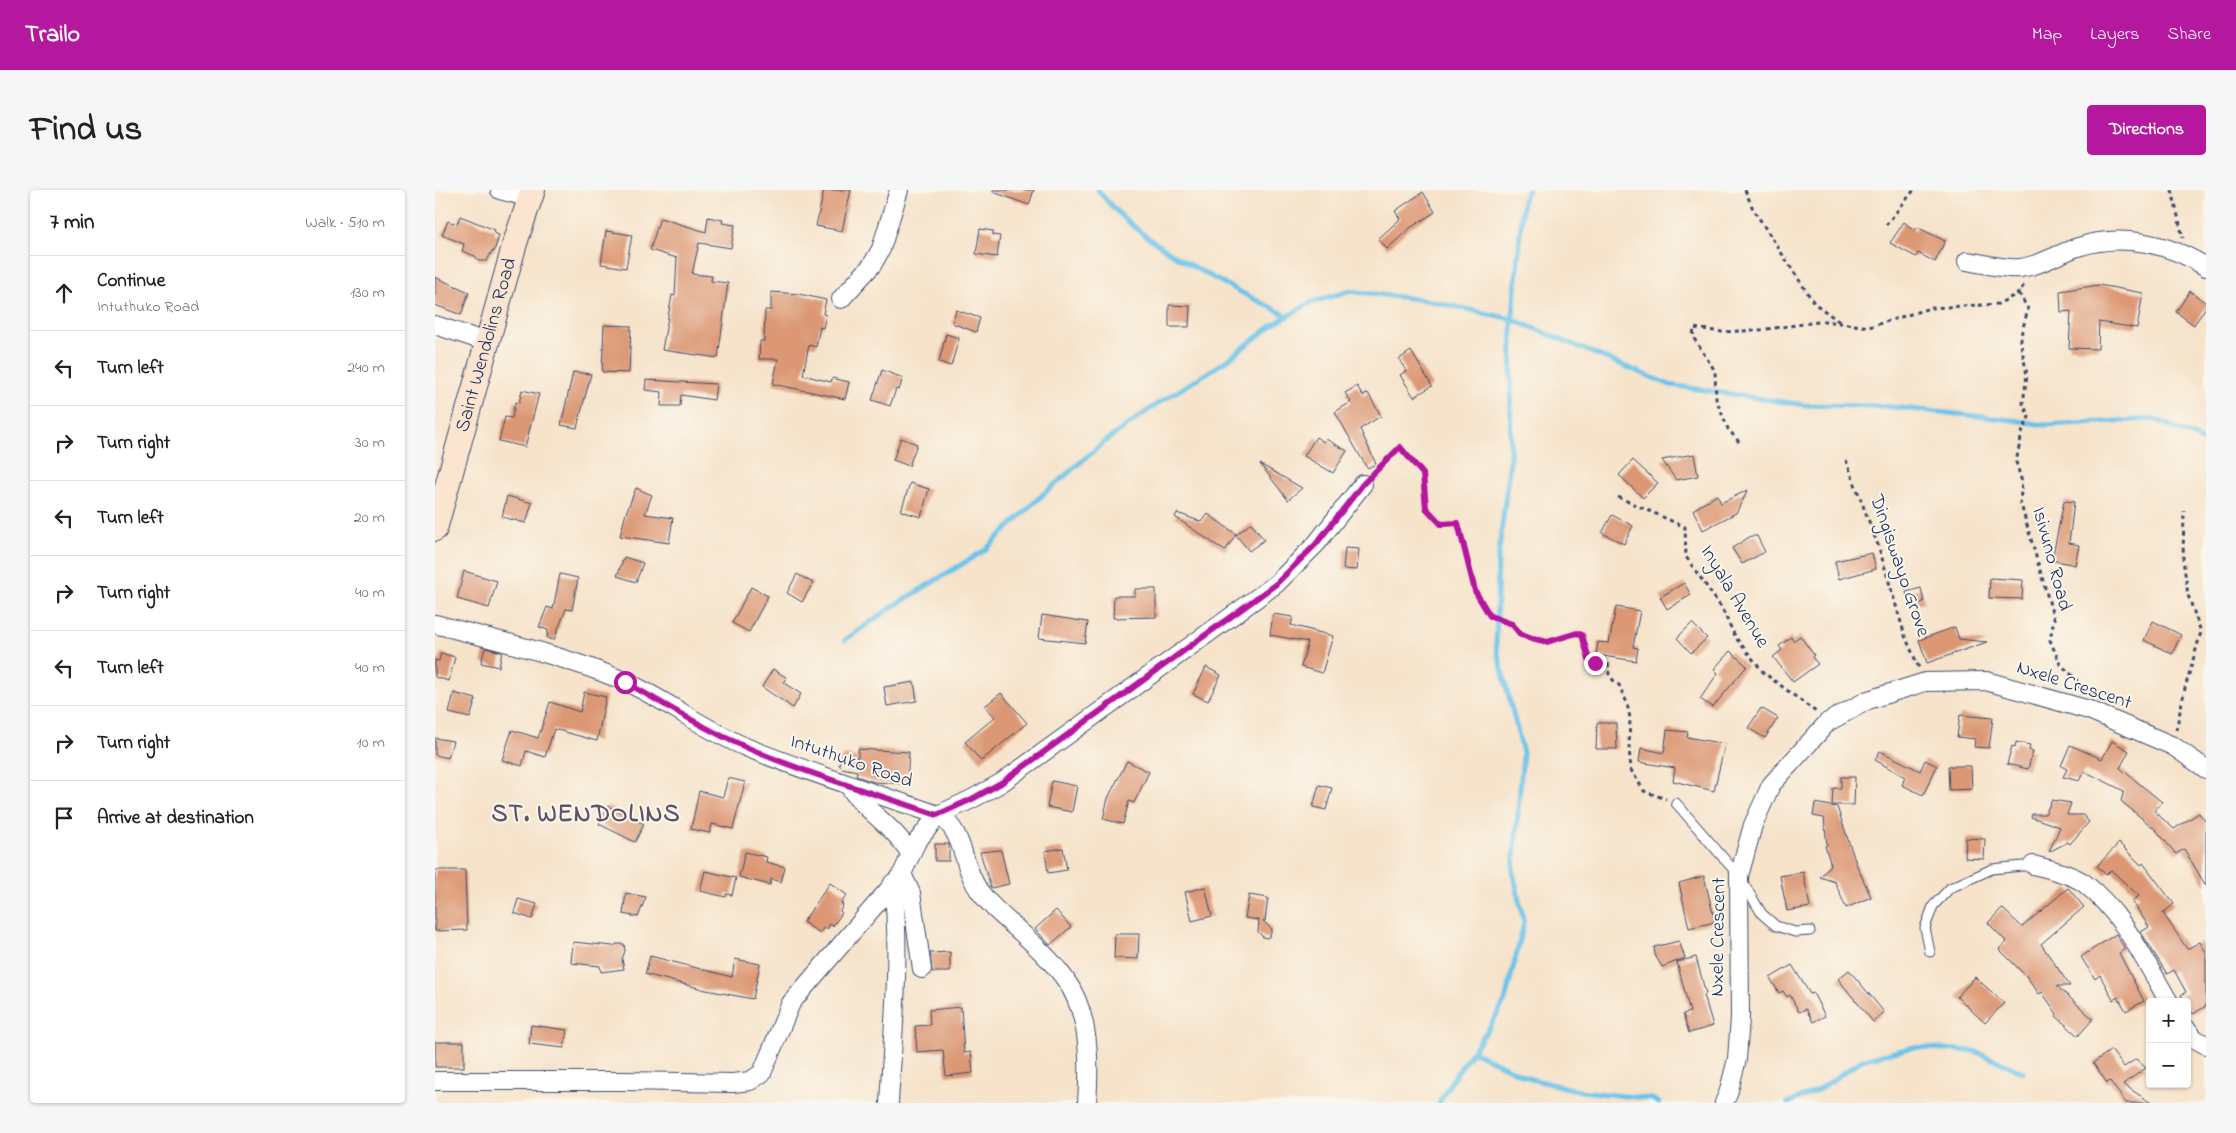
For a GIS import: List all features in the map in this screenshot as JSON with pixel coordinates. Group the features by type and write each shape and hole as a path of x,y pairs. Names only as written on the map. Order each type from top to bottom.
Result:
{"street":[{"path":"499,190 531,194"},
{"path":"841,299 872,265 881,249 899,190"},
{"name":"Saint Wendolins Road","path":"435,530 487,342 531,194"},
{"path":"1967,260 2019,268 2078,247 2103,241 2137,241 2187,254 2206,267"},
{"path":"435,325 487,342"},
{"path":"435,1082 624,1081 733,1083 750,1081 759,1076 767,1064 791,1003 897,879 923,832 937,815 1001,783 1276,584 1316,544 1363,484"},
{"name":"Intuthuko Road","path":"435,624 529,648 574,662 625,682 724,737 848,785 947,820 956,832 970,875 985,899 1041,951 1066,979 1079,1005 1089,1068 1087,1103"},
{"name":"Nxele Crescent","path":"1724,1103 1729,1094 1738,1051 1740,1018 1739,876 1753,825 1771,785 1828,722 1869,700 1925,682 1985,681 2089,710 2173,746 2206,768"},
{"path":"848,785 864,806 901,838 911,855"},
{"path":"2033,864 2082,882 2103,901 2126,929 2167,998"},
{"path":"897,879 911,893 922,969"},
{"path":"889,1103 896,965 897,879"},
{"path":"2191,1034 2195,1039 2206,1045"}],"lane":[{"path":"1676,803 1739,876 1762,914 1776,926 1795,932 1810,930"},
{"path":"1930,952 1925,928 1933,906 1950,888 1992,869 2033,864"}],"path":[{"path":"1745,190 1753,209 1814,303 1842,323"},
{"path":"1886,225 1914,190"},
{"path":"2172,190 2187,254"},
{"path":"1739,442 1728,430 1716,399 1715,371 1693,337 1694,328 1722,332 1760,330 1825,321 1869,327 1930,308 1998,304 2019,293 2036,263"},
{"name":"Isivuno Road","path":"2019,293 2028,309 2021,335 2021,345 2027,375 2023,403 2029,417 2022,433 2016,462 2022,482 2020,501 2054,619 2050,640 2060,664 2075,679 2089,710"},
{"path":"1363,484 1400,447 1423,474 1426,508 1441,524 1458,523 1475,591 1490,616 1503,619 1512,624 1521,635 1547,642 1577,633 1582,635 1589,659 1595,663 1608,663 1609,674 1619,685 1623,694 1630,718 1629,748 1631,770 1644,791 1676,803"},
{"name":"Dingiswayo Grove","path":"1846,460 1879,548 1905,636 1925,682"},
{"name":"Inyala Avenue","path":"1618,497 1685,527 1686,557 1721,608 1736,638 1764,673 1828,722"},
{"path":"2173,746 2185,688 2201,632 2188,595 2183,559 2184,511"}],"building":[{"path":"824,190 851,190 842,231 816,226"},
{"path":"993,190 1034,190 1029,205 993,192"},
{"path":"1423,192 1435,212 1410,228 1387,249 1378,239 1400,219 1395,211"},
{"path":"460,216 495,230 494,233 499,235 494,252 492,251 487,261 479,261 475,256 462,251 464,244 442,235 448,221 457,224"},
{"path":"708,217 723,220 722,223 735,225 731,248 699,243 692,274 712,276 711,281 728,283 718,358 662,350 672,295 675,296 677,258 650,250 660,218 706,232"},
{"path":"1904,222 1915,231 1917,227 1945,241 1935,262 1918,253 1916,257 1890,243"},
{"path":"980,229 993,231 993,235 1000,236 997,257 976,254"},
{"path":"606,231 632,235 626,268 601,264"},
{"path":"435,277 469,292 461,315 435,305"},
{"path":"2099,285 2143,293 2137,328 2099,322 2098,349 2069,348 2071,311 2061,312 2060,291"},
{"path":"2190,291 2206,303 2206,307 2194,325 2176,312"},
{"path":"771,292 799,294 826,300 823,314 826,315 823,328 820,327 816,347 809,345 803,375 831,382 832,378 849,382 845,399 773,384 778,359 759,359 760,341 764,341 765,310 771,310"},
{"path":"1169,305 1190,306 1189,327 1169,327"},
{"path":"956,310 980,318 976,332 952,323"},
{"path":"604,325 631,326 629,373 602,372"},
{"path":"946,334 959,338 951,366 939,362"},
{"path":"1411,351 1432,386 1414,397 1400,375 1406,371 1399,359"},
{"path":"882,370 903,378 899,390 896,389 890,406 872,400"},
{"path":"573,372 591,374 577,428 561,425"},
{"path":"646,380 716,384 714,400 681,395 680,406 661,406 662,392 645,390"},
{"path":"1357,386 1363,396 1368,393 1381,416 1360,429 1376,464 1367,468 1335,412 1351,402 1345,393"},
{"path":"522,390 539,394 525,447 499,441 505,417 512,418 515,402 519,403"},
{"path":"1316,437 1324,442 1326,439 1347,451 1333,473 1304,456"},
{"path":"901,438 917,444 909,466 893,460"},
{"path":"1694,454 1698,476 1676,480 1662,460"},
{"path":"1633,460 1658,483 1643,498 1619,475"},
{"path":"1260,464 1302,488 1288,500"},
{"path":"910,483 929,489 921,517 901,511"},
{"path":"636,488 652,495 645,514 673,518 669,543 620,536 626,513"},
{"path":"1748,490 1736,513 1703,530 1693,510 1717,495 1721,503"},
{"path":"507,496 532,503 526,523 502,517"},
{"path":"2064,501 2074,502 2069,543 2079,545 2075,565 2052,560"},
{"path":"1177,513 1202,522 1208,514 1236,534 1225,551 1175,517"},
{"path":"1612,515 1633,526 1624,544 1602,533"},
{"path":"1251,523 1264,540 1249,551 1236,535"},
{"path":"1751,536 1757,536 1765,552 1742,564 1732,548"},
{"path":"1345,548 1359,549 1357,570 1343,569"},
{"path":"1872,553 1876,569 1839,579 1835,561"},
{"path":"624,557 643,563 636,582 617,576"},
{"path":"464,571 497,581 489,608 457,599"},
{"path":"560,574 578,578 572,610 566,609 554,640 547,638 548,630 539,627 547,607 553,609"},
{"path":"797,574 813,583 802,602 787,593"},
{"path":"1990,578 2023,580 2022,599 1989,598"},
{"path":"1684,583 1691,595 1667,609 1660,597"},
{"path":"751,587 768,596 749,632 732,623"},
{"path":"1921,588 1924,602 1910,605 1906,592"},
{"path":"1135,589 1156,589 1156,617 1113,618 1114,596 1135,596"},
{"path":"1616,607 1640,611 1633,647 1638,648 1636,661 1596,655 1598,642 1609,643"},
{"path":"1273,614 1293,617 1291,625 1333,636 1322,673 1301,667 1308,642 1270,635"},
{"path":"1042,615 1088,622 1085,643 1039,638"},
{"path":"2153,621 2181,635 2172,654 2144,640"},
{"path":"1692,623 1707,638 1691,653 1677,638"},
{"path":"1955,627 1959,639 1987,642 1927,663 1919,640"},
{"path":"1800,636 1814,655 1812,657 1818,664 1793,682 1773,657 1782,650 1779,646 1791,637 1793,641"},
{"path":"485,648 502,652 499,667 481,663"},
{"path":"1730,651 1747,666 1713,707 1700,699 1718,673 1714,669"},
{"path":"441,653 455,657 449,681 435,677 435,660 439,661"},
{"path":"1206,667 1221,675 1208,701 1193,694"},
{"path":"773,669 787,678 784,683 801,694 793,708 762,687"},
{"path":"914,682 917,701 887,706 884,687"},
{"path":"584,692 606,697 597,741 554,729 545,757 526,751 522,766 502,760 512,730 538,738 550,702 580,712"},
{"path":"454,693 476,699 470,718 449,713"},
{"path":"1001,693 1027,723 981,761 965,742 995,717 985,706"},
{"path":"1761,708 1778,718 1765,738 1748,728"},
{"path":"1960,715 1993,718 1989,748 1974,747 1975,739 1957,737"},
{"path":"1597,723 1616,723 1617,749 1596,749"},
{"path":"1667,730 1688,732 1687,737 1725,744 1714,791 1673,781 1675,768 1639,762 1641,748 1664,753"},
{"path":"435,738 453,741 448,758 435,755"},
{"path":"2112,741 2129,751 2120,768 2162,802 2154,811 2174,829 2199,813 2206,822 2206,886 2184,849 2176,854 2156,830 2121,801 2124,791 2084,771 2079,781 2063,777 2067,769 2061,766 2070,745 2102,759"},
{"path":"2016,742 2030,745 2029,750 2033,751 2028,769 2007,764 2012,746 2015,747"},
{"path":"858,749 909,752 907,784 874,782 856,776 857,771 842,768 839,765 841,757 845,755 858,758"},
{"path":"1880,751 1920,771 1925,760 1937,766 1923,795 1902,785 1905,777 1875,760"},
{"path":"1127,761 1149,772 1134,803 1129,801 1123,824 1103,819 1108,798"},
{"path":"1948,766 1971,766 1972,789 1949,790"},
{"path":"1841,777 1855,777 1854,805 1832,805 1833,788 1841,788"},
{"path":"728,778 745,782 733,829 712,824 710,833 691,829 699,791 723,797"},
{"path":"1052,781 1077,786 1072,812 1047,807"},
{"path":"1319,785 1332,788 1326,810 1313,807"},
{"path":"2052,800 2071,803 2067,815 2083,815 2089,822 2070,844 2068,842 2049,852 2060,827 2031,817 2032,814 2045,814"},
{"path":"1815,803 1837,807 1857,866 1871,897 1846,908 1835,882 1820,877 1831,865 1825,846 1827,845 1824,818 1813,816"},
{"path":"608,806 644,824 635,842 599,824"},
{"path":"1966,838 1985,839 1984,859 1965,858"},
{"path":"2119,843 2141,865 2143,863 2174,904 2163,913 2187,949 2200,942 2206,952 2206,1006 2193,1014 2191,1011 2191,998 2183,998 2181,995 2186,992 2174,970 2167,974 2141,932 2149,927 2132,901 2139,896 2111,870 2106,875 2097,866"},
{"path":"935,844 949,844 949,861 935,861"},
{"path":"1063,848 1067,870 1048,873 1045,851"},
{"path":"1001,850 1009,884 991,888 980,852"},
{"path":"745,852 767,857 766,862 785,867 781,882 771,879 770,885 739,877"},
{"path":"435,870 465,870 467,930 435,931"},
{"path":"705,871 736,878 732,895 726,894 726,897 700,891"},
{"path":"1803,872 1810,907 1787,911 1780,876"},
{"path":"1704,876 1715,922 1689,928 1679,883"},
{"path":"830,883 847,895 841,903 843,905 840,911 842,913 833,926 830,924 827,929 824,927 820,933 803,922"},
{"path":"1205,887 1212,916 1192,921 1185,892"},
{"path":"2068,888 2084,907 2041,944 2070,986 2057,986 2093,1019 2078,1036 2056,1016 2057,1014 2042,992 2039,994 2027,977 1999,949 2007,942 1988,923 2002,908 2022,927"},
{"path":"626,893 646,897 638,917 623,914"},
{"path":"1249,895 1268,898 1265,921 1263,921 1272,929 1270,936 1267,938 1258,932 1259,920 1245,918"},
{"path":"518,899 537,904 532,919 514,913"},
{"path":"1056,910 1071,927 1050,945 1035,929"},
{"path":"1115,934 1139,934 1138,959 1114,958"},
{"path":"2116,934 2125,949 2119,953 2144,1001 2126,1011 2118,997 2113,1000 2100,975 2095,979 2081,957"},
{"path":"1679,941 1685,958 1662,967 1655,955 1654,947"},
{"path":"573,942 613,946 624,944 625,951 622,959 624,969 601,972 600,966 571,963"},
{"path":"950,952 950,972 932,972 930,953"},
{"path":"650,956 732,977 735,959 760,964 753,999 706,990 645,974"},
{"path":"1696,957 1713,1026 1689,1033 1683,1014 1690,1012 1677,962"},
{"path":"1792,965 1810,994 1813,993 1825,1016 1813,1022 1806,1009 1799,1012 1790,995 1787,997 1783,991 1779,993 1770,978"},
{"path":"1849,970 1884,1012 1873,1022 1838,979"},
{"path":"1975,977 2004,1003 1985,1023 1957,997"},
{"path":"961,1007 964,1053 971,1052 973,1073 946,1076 943,1050 917,1052 915,1026 930,1025 929,1010"},
{"path":"531,1025 567,1030 564,1048 529,1044"},
{"path":"435,1042 464,1042 464,1067 435,1067"},
{"path":"2111,1050 2124,1067 2136,1059 2146,1068 2123,1084 2151,1103 2126,1103 2110,1081 2107,1083 2093,1063"}],"waterway":[{"path":"1098,190 1137,229 1161,246 1212,277 1288,316"},
{"path":"1439,1103 1452,1080 1489,1028 1505,1001 1524,923 1513,871 1523,753 1496,646 1498,560 1510,460 1512,326 1523,200 1528,190"},
{"path":"845,640 889,609 985,550 1039,498 1103,443 1157,404 1223,363 1274,324 1310,303 1349,291 1425,300 1512,319 1670,385 1804,405 1883,406 2044,425 2155,419 2206,442"},
{"path":"1788,1103 1818,1090 1862,1060 1914,1047 1974,1051 2023,1072"},
{"path":"1472,1051 1531,1079 1580,1091 1652,1099 1659,1103"}],"district":[{"name":"ST. WENDOLINS","path":"586,815"}],"route":[{"path":"625,682 747,748 937,815 1001,783 1276,584 1316,544 1363,484 1400,447 1423,474 1426,508 1441,524 1458,523 1475,591 1490,616 1503,619 1512,624 1521,635 1547,642 1577,633 1582,635 1589,659 1595,663"}]}
